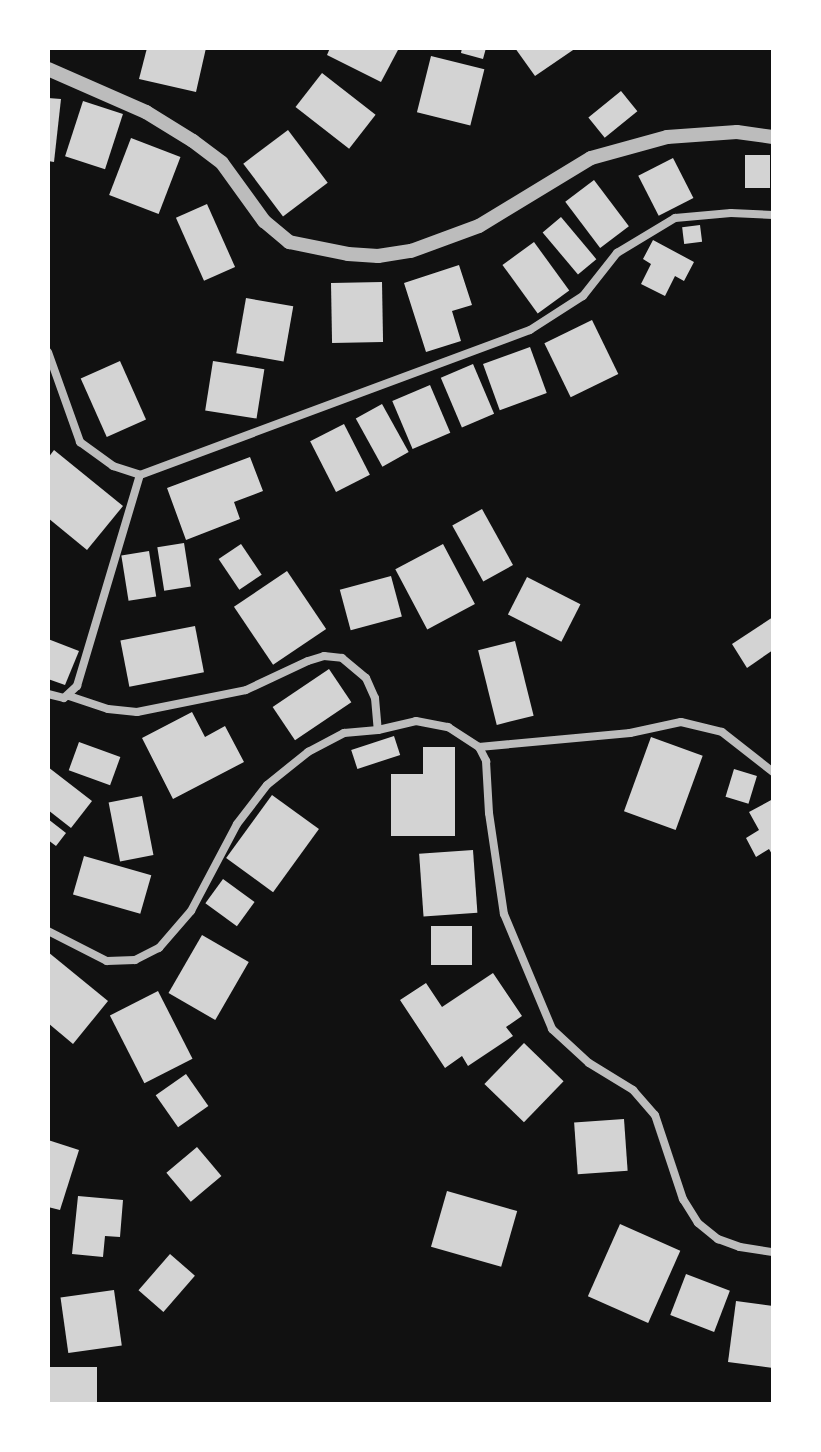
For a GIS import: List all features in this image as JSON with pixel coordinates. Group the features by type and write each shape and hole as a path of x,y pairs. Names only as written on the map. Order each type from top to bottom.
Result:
{"street":[{"path":"48,69 146,112 193,141 222,163 264,221 289,242 317,251 348,254 378,256 411,251 479,226 591,158 651,141 737,132 773,137"},
{"path":"48,352 80,442 113,466 140,475 530,330 583,296 617,253 675,218 731,213 773,215"},
{"path":"69,696 77,686 90,652 140,475"},
{"path":"48,694 69,696 108,709 137,712 246,690 324,656 342,658 366,678 375,698 378,730"},
{"path":"48,931 107,961 135,960 159,948 191,911 219,853 267,785 308,752 344,733 378,730 416,721 448,727 479,747 486,761 489,813 504,914 552,1029 589,1063 633,1090 655,1115 683,1199 698,1223 718,1239 740,1247 773,1252"},
{"path":"479,747 630,733 681,722 722,732 773,772"}],"building":[{"path":"147,48 206,48 196,92 139,79"},
{"path":"330,48 399,48 381,82 327,55"},
{"path":"462,48 486,48 483,59 461,53"},
{"path":"515,48 576,48 535,76"},
{"path":"431,56 484,69 470,126 417,112"},
{"path":"322,73 376,115 349,149 296,107"},
{"path":"621,91 637,111 605,138 588,117"},
{"path":"48,98 61,99 54,162 48,161"},
{"path":"83,101 123,114 105,169 65,156"},
{"path":"288,130 328,183 283,216 243,164"},
{"path":"131,138 180,157 159,214 109,195"},
{"path":"745,155 770,155 770,188 745,188"},
{"path":"673,158 693,198 659,216 638,176"},
{"path":"594,180 629,226 600,248 565,202"},
{"path":"207,204 235,267 204,281 176,218"},
{"path":"561,217 596,259 578,275 543,232"},
{"path":"700,225 702,242 684,244 682,227"},
{"path":"653,240 694,262 684,281 675,276 665,296 641,284 651,264 643,259"},
{"path":"534,242 569,291 538,313 502,265"},
{"path":"459,265 472,305 452,311 461,341 426,352 404,283"},
{"path":"382,282 383,342 332,343 331,283"},
{"path":"246,298 293,306 284,361 236,353"},
{"path":"592,320 618,374 571,397 544,343"},
{"path":"530,347 547,393 500,410 483,364"},
{"path":"120,361 146,419 107,437 81,378"},
{"path":"213,361 264,369 257,419 205,410"},
{"path":"473,364 494,414 462,427 441,378"},
{"path":"430,385 450,433 413,449 392,401"},
{"path":"382,404 409,452 382,467 356,419"},
{"path":"344,424 370,475 336,492 310,441"},
{"path":"54,450 123,506 87,550 48,518 48,458"},
{"path":"250,457 263,491 234,502 240,519 186,540 167,488"},
{"path":"482,509 513,565 483,581 452,525"},
{"path":"184,543 191,586 164,591 157,547"},
{"path":"241,544 262,575 239,590 219,559"},
{"path":"443,544 475,604 427,629 395,569"},
{"path":"149,551 156,596 129,601 121,555"},
{"path":"287,571 326,629 273,665 234,607"},
{"path":"391,576 402,617 351,630 340,590"},
{"path":"527,577 580,604 561,642 508,614"},
{"path":"773,617 773,650 747,668 732,644"},
{"path":"195,626 204,672 129,687 120,641"},
{"path":"48,639 79,651 65,685 48,679"},
{"path":"515,641 534,716 497,725 478,650"},
{"path":"329,669 351,702 295,740 273,707"},
{"path":"192,712 205,737 225,726 244,762 173,799 142,738"},
{"path":"394,736 400,755 357,769 351,750"},
{"path":"651,737 703,756 676,830 624,811"},
{"path":"79,742 120,757 110,785 69,770"},
{"path":"423,747 455,747 455,836 391,836 391,774 423,774"},
{"path":"48,767 92,801 71,828 48,810"},
{"path":"734,769 757,776 748,804 726,797"},
{"path":"272,795 319,829 273,892 226,858"},
{"path":"142,796 153,855 120,861 109,802"},
{"path":"773,799 773,856 769,849 756,857 746,838 759,830 749,812"},
{"path":"48,819 66,833 56,846 48,840"},
{"path":"473,850 477,913 424,917 419,854"},
{"path":"84,856 151,875 140,914 73,894"},
{"path":"223,879 255,902 237,926 205,903"},
{"path":"431,926 472,926 472,965 431,965"},
{"path":"202,935 249,962 215,1020 168,993"},
{"path":"48,952 108,1001 73,1044 48,1023"},
{"path":"493,973 522,1016 506,1027 513,1036 468,1066 462,1056 445,1068 400,1000 426,983 442,1007"},
{"path":"158,991 193,1059 144,1083 110,1016"},
{"path":"524,1043 564,1081 524,1122 484,1084"},
{"path":"186,1074 208,1106 178,1127 156,1095"},
{"path":"624,1119 628,1171 578,1174 574,1122"},
{"path":"48,1140 79,1150 60,1210 48,1207"},
{"path":"197,1147 221,1176 191,1202 166,1173"},
{"path":"447,1191 517,1211 501,1267 431,1247"},
{"path":"78,1196 123,1200 120,1237 105,1236 103,1257 72,1254"},
{"path":"620,1224 680,1251 648,1323 588,1296"},
{"path":"170,1254 195,1276 163,1312 139,1290"},
{"path":"686,1274 730,1291 714,1332 670,1315"},
{"path":"114,1290 122,1345 68,1353 61,1298"},
{"path":"736,1301 773,1306 773,1368 728,1362"},
{"path":"48,1367 97,1367 97,1404 48,1404"}]}
